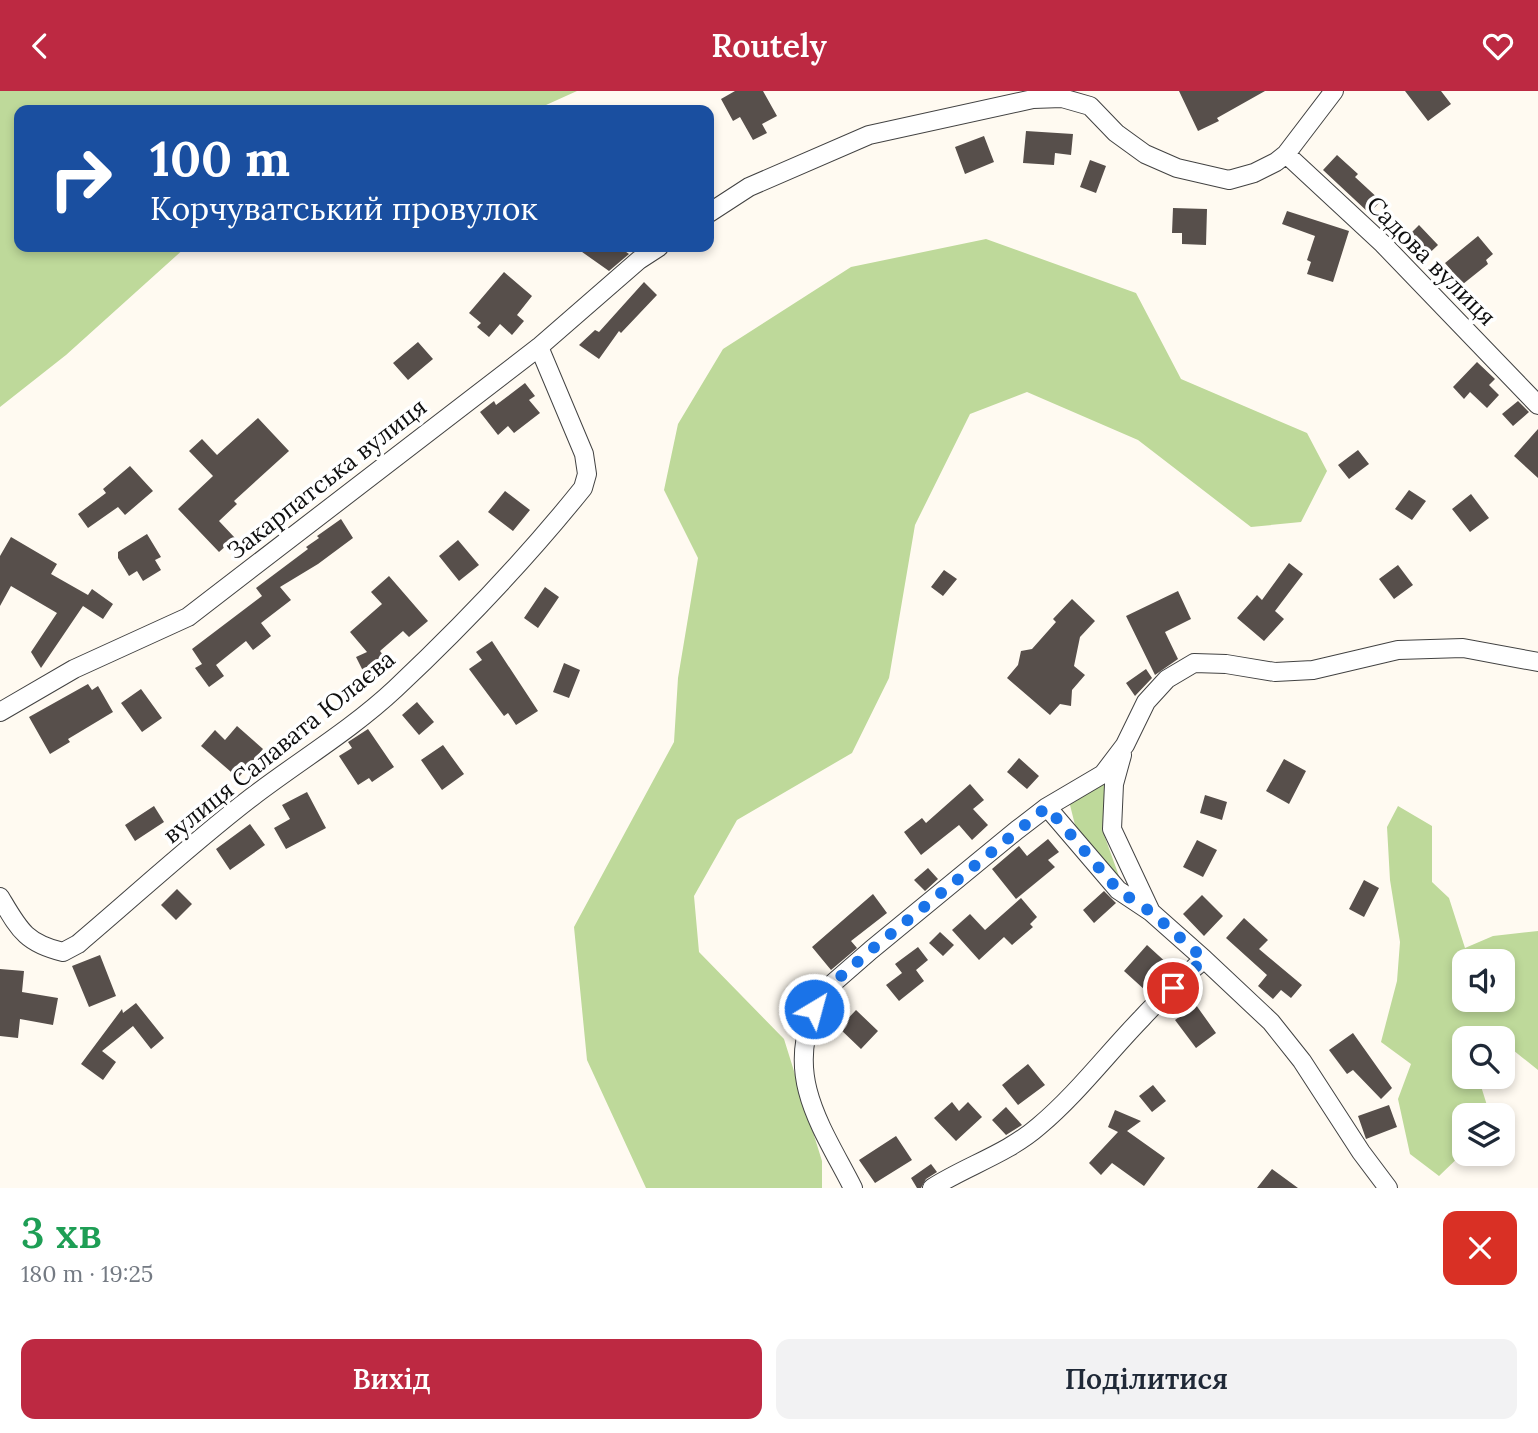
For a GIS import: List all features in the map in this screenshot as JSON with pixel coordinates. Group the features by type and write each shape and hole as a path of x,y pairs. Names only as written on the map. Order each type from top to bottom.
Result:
{"street":[{"path":"714,210 749,187 869,135 1034,99 1062,98 1090,106 1116,133 1145,154 1177,167 1229,180 1254,173 1286,154 1334,91"},
{"name":"Садова вулиця","path":"1286,154 1383,244 1538,405"},
{"name":"Закарпатська вулиця","path":"0,712 74,669 188,617 539,347 651,252"},
{"name":"вулиця Салавата Юлаєва","path":"0,897 19,928 41,947 63,952 78,944 251,798 326,745 394,690 524,559 583,488 587,474 584,454 539,347"},
{"path":"1151,912 1112,829 1114,784 1125,745 1146,702 1167,680 1194,663 1226,664 1275,672 1314,670 1398,650 1463,648 1538,662"},
{"path":"853,1188 807,1096 803,1054 814,1009 832,984 871,950 1047,807 1103,774 1125,745"},
{"path":"1047,807 1118,890 1151,912 1279,1032 1302,1061 1361,1152 1388,1188"},
{"path":"932,1188 989,1159 1037,1128 1077,1090 1142,1017 1204,959"}],"green space":[{"path":"0,91 577,91 546,105 14,105 14,252 180,252 66,355 0,407"},
{"path":"986,239 1136,293 1181,379 1307,433 1327,471 1301,522 1251,527 1138,440 1027,392 970,414 915,525 889,678 852,753 737,820 694,896 699,952 784,1039 822,1161 822,1188 646,1188 587,1060 574,927 674,742 678,678 698,558 664,490 678,424 723,349 851,267"},
{"path":"1110,772 1102,829 1124,890 1078,837 1069,801"},
{"path":"1398,806 1432,826 1432,882 1449,898 1465,948 1493,936 1538,931 1538,1070 1515,1052 1515,1026 1452,1026 1452,1089 1482,1089 1486,1103 1452,1103 1452,1164 1439,1176 1410,1154 1398,1099 1411,1064 1381,1042 1397,981 1400,942 1390,880 1387,827"}],"building":[{"path":"735,91 763,91 777,116 762,124 767,133 753,140 740,117 733,121 721,99"},
{"path":"1179,91 1265,91 1217,118 1219,121 1198,131"},
{"path":"1405,91 1441,91 1451,104 1428,121"},
{"path":"1026,131 1073,134 1071,155 1055,153 1054,165 1023,163"},
{"path":"984,136 994,162 965,174 955,147"},
{"path":"1337,155 1358,174 1355,177 1381,201 1369,213 1323,170"},
{"path":"1090,160 1106,166 1096,193 1080,187"},
{"path":"1173,208 1207,209 1206,245 1182,244 1182,233 1172,233"},
{"path":"1287,211 1349,231 1333,282 1307,274 1311,262 1307,260 1315,236 1282,224"},
{"path":"1419,225 1438,245 1421,261 1408,247 1410,244 1405,239"},
{"path":"1478,236 1493,254 1486,260 1488,264 1463,284 1445,263"},
{"path":"582,252 629,254 609,271"},
{"path":"504,272 532,296 517,315 524,321 512,335 500,324 489,337 477,327 481,323 469,313"},
{"path":"644,282 657,295 621,333 619,331 599,359 579,345 595,330 599,332"},
{"path":"418,342 433,359 408,380 393,363"},
{"path":"1477,362 1495,379 1489,385 1499,395 1487,408 1470,392 1464,399 1453,387"},
{"path":"525,383 535,396 529,400 540,413 514,433 508,426 498,435 480,412 494,401 496,405"},
{"path":"1518,401 1529,412 1513,426 1502,414"},
{"path":"258,418 289,451 234,501 237,504 219,521 235,538 219,552 178,509 213,476 189,451 202,439 217,455"},
{"path":"1538,429 1538,478 1514,456"},
{"path":"1358,450 1369,464 1349,479 1338,465"},
{"path":"130,466 153,491 125,515 118,507 88,528 78,514 106,493 103,489"},
{"path":"1409,490 1426,501 1412,520 1395,509"},
{"path":"505,491 530,510 513,531 488,512"},
{"path":"1471,494 1489,518 1470,532 1452,509"},
{"path":"341,519 353,538 280,587 291,600 261,623 271,636 253,650 246,641 216,665 224,676 209,687 195,668 202,664 192,649 262,596 256,588 308,549 306,547 319,538 317,536"},
{"path":"147,534 161,557 155,560 161,570 143,581 137,571 129,576 118,558 118,552"},
{"path":"11,537 57,564 51,574 88,595 92,589 113,604 103,619 83,606 41,668 31,652 57,613 11,586 0,606 0,556"},
{"path":"458,540 479,565 459,581 439,556"},
{"path":"1289,563 1303,574 1275,611 1284,619 1264,641 1237,618 1257,595 1262,600"},
{"path":"1398,565 1413,585 1394,599 1379,579"},
{"path":"944,570 957,579 943,596 931,587"},
{"path":"389,576 428,621 409,637 403,631 380,651 386,659 364,673 356,657 367,652 350,632 382,604 371,592"},
{"path":"545,587 559,597 538,628 524,618"},
{"path":"1178,591 1191,619 1165,632 1178,659 1155,675 1126,616"},
{"path":"1072,599 1095,621 1080,637 1074,666 1085,675 1072,690 1071,706 1060,704 1050,715 1007,678 1018,665 1021,651 1032,649 1056,622 1053,619"},
{"path":"492,641 538,711 516,725 508,713 504,716 469,669 482,660 476,652"},
{"path":"564,663 580,670 569,698 553,692"},
{"path":"1146,669 1152,678 1135,696 1126,683"},
{"path":"88,684 92,690 98,686 113,712 68,739 70,742 50,754 29,717"},
{"path":"141,689 162,718 142,732 121,703"},
{"path":"417,702 434,722 419,735 402,715"},
{"path":"237,726 263,749 238,778 201,746 215,730 225,740"},
{"path":"368,729 394,767 372,782 369,778 358,785 339,756 352,748 348,742"},
{"path":"443,745 464,774 442,790 421,760"},
{"path":"1019,758 1039,776 1027,789 1007,772"},
{"path":"1284,759 1306,771 1289,804 1266,791"},
{"path":"970,784 984,800 973,809 988,825 972,840 959,825 921,855 904,832 922,818 926,823"},
{"path":"307,792 326,828 286,849 274,828 290,819 282,805"},
{"path":"1205,795 1227,802 1222,820 1200,813"},
{"path":"154,806 164,822 135,841 125,825"},
{"path":"250,824 265,845 230,870 216,849"},
{"path":"1048,839 1059,852 1048,860 1055,867 1016,899 992,869 1019,846 1027,856"},
{"path":"1197,840 1217,850 1203,877 1183,867"},
{"path":"928,868 938,879 925,891 914,880"},
{"path":"1364,880 1379,888 1364,917 1349,909"},
{"path":"177,889 192,904 176,920 161,905"},
{"path":"1104,891 1116,903 1094,923 1083,910"},
{"path":"873,894 887,913 851,941 857,948 831,970 812,947"},
{"path":"1202,895 1223,916 1204,936 1183,914"},
{"path":"1021,898 1037,917 1030,924 1033,927 1012,945 1004,937 979,960 952,930 970,914 985,930"},
{"path":"1244,918 1268,940 1259,949 1302,985 1291,998 1281,990 1273,999 1258,986 1267,975 1226,938"},
{"path":"940,932 954,945 943,956 929,943"},
{"path":"1147,945 1169,965 1146,991 1124,971"},
{"path":"918,947 928,960 916,970 924,981 899,1001 886,985 902,973 895,964"},
{"path":"100,955 116,996 89,1007 72,966"},
{"path":"0,969 24,971 22,992 58,998 53,1025 20,1019 18,1038 0,1036"},
{"path":"136,1003 164,1038 151,1049 133,1026 102,1051 116,1062 103,1080 81,1064 122,1009 123,1013"},
{"path":"1196,1005 1216,1033 1196,1048 1175,1020"},
{"path":"856,1010 878,1031 861,1049 839,1028"},
{"path":"1353,1033 1392,1088 1381,1099 1353,1070 1347,1074 1329,1050"},
{"path":"1028,1064 1045,1085 1018,1105 1002,1085"},
{"path":"1153,1085 1166,1101 1152,1112 1139,1096"},
{"path":"952,1102 959,1111 968,1102 982,1117 956,1141 934,1118"},
{"path":"1389,1105 1397,1127 1366,1139 1358,1116"},
{"path":"1006,1107 1022,1125 1006,1135 992,1120"},
{"path":"1115,1110 1141,1121 1127,1131 1165,1158 1144,1186 1112,1163 1101,1175 1089,1163 1118,1132 1108,1127"},
{"path":"896,1136 912,1160 875,1183 859,1160"},
{"path":"931,1164 937,1172 926,1179 921,1188 917,1188 911,1178"},
{"path":"1272,1169 1298,1188 1257,1188"}],"route":[{"path":"814,1009 832,984 871,950 1047,807 1118,890 1151,912 1204,959 1173,988"}]}
